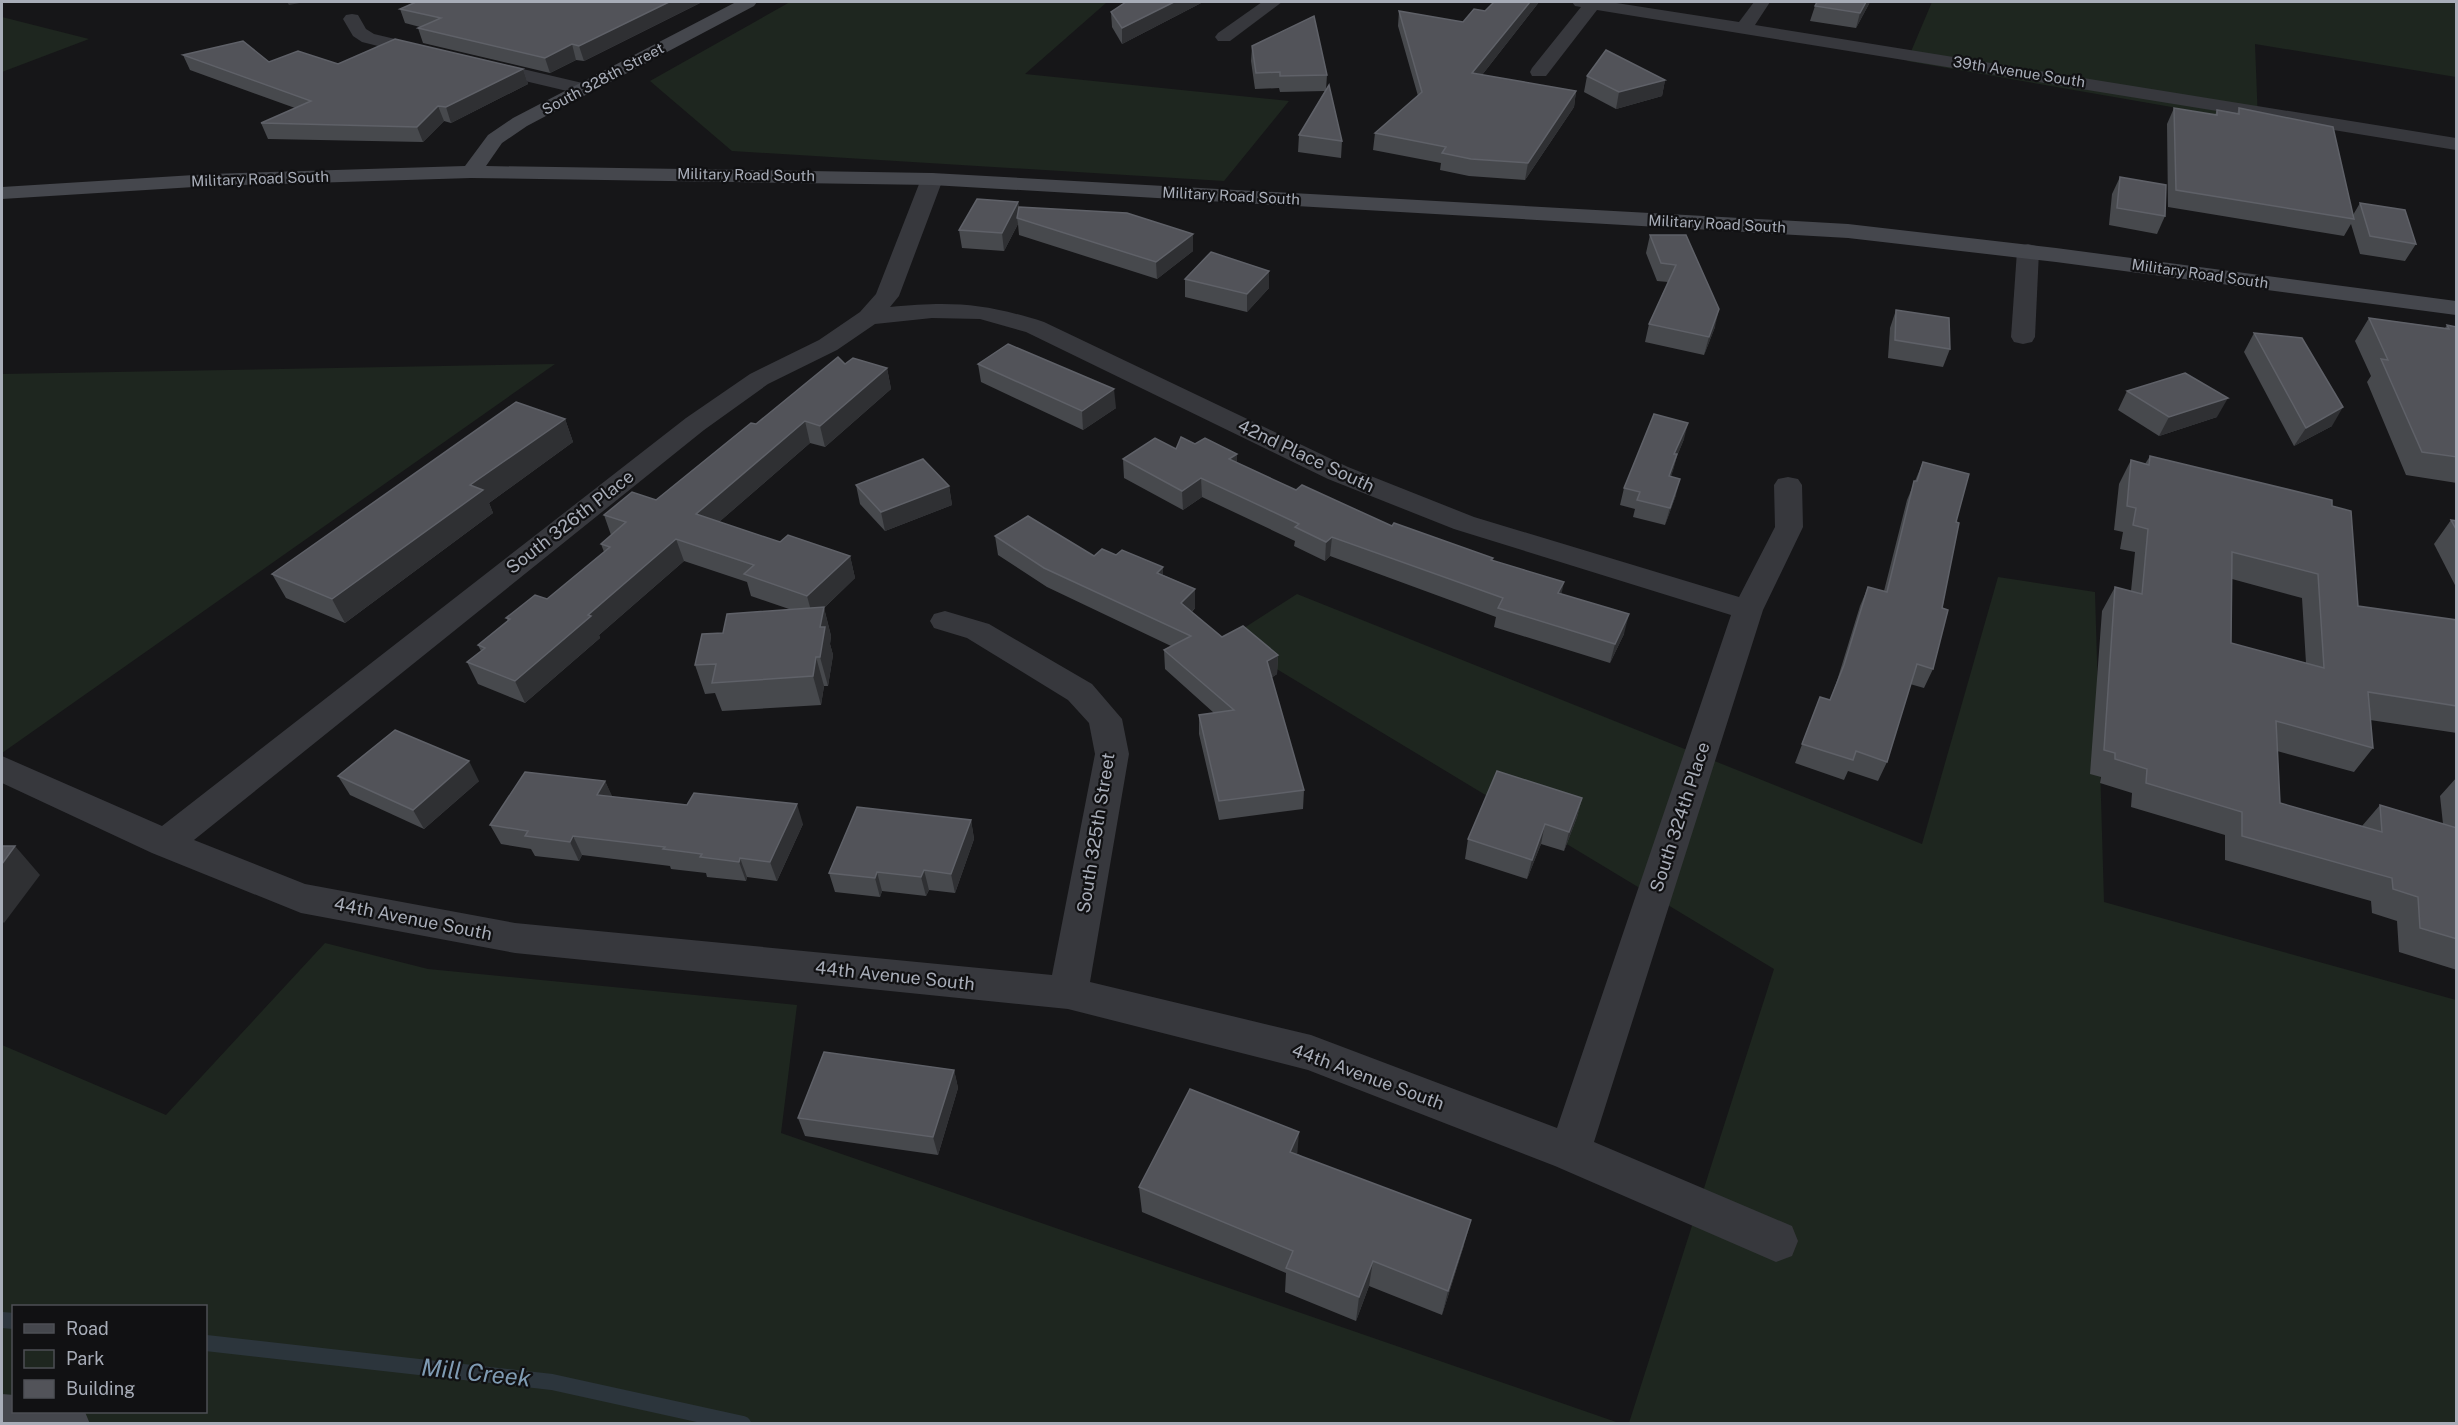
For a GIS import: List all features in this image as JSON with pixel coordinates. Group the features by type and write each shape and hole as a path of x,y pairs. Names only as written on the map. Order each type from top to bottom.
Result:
{"main road":[{"name":"South 328th Street","path":"471,172 495,140 520,122 748,2"},
{"name":"Military Road South","path":"2,193 210,180 471,172 932,179 1848,231 2457,308"},
{"path":"2,1418 66,1424"}],"street":[{"path":"1224,37 1273,2"},
{"path":"1539,72 1587,2"},
{"name":"39th Avenue South","path":"1587,2 2457,144"},
{"path":"1744,28 1762,2"},
{"path":"352,19 359,32 369,38 584,89"},
{"name":"South 326th Place","path":"165,843 695,424 759,379 828,345 869,317 887,296 932,179"},
{"path":"2023,338 2028,252"},
{"name":"42nd Place South","path":"869,317 925,311 966,311 994,314 1035,327 1338,473 1443,515 1748,610"},
{"name":"South 324th Place","path":"1570,1152 1748,610 1789,526 1788,485"},
{"name":"South 325th Street","path":"945,621 978,631 1080,692 1105,719 1112,754 1068,993"},
{"name":"44th Avenue South","path":"2,770 165,843 301,898 515,938 1068,993 1311,1053 1570,1152 1776,1241"}],"green space":[{"path":"790,2 1106,3 1025,74 1289,101 1224,181 732,151 650,81"},
{"path":"1932,2 2456,2 2456,77 2255,44 2258,122 1907,61"},
{"path":"2,17 89,39 2,72"},
{"path":"555,364 2,753 2,374"},
{"path":"1998,577 2095,592 2104,902 2456,1000 2456,1423 1629,1423 1774,969 1227,639 1297,594 1922,844"},
{"path":"325,943 428,969 797,1005 781,1133 1619,1423 2,1423 2,1045 166,1115"}],"building":[{"path":"416,2 669,2 579,46 572,44 545,58 418,28 441,18 400,9"},
{"path":"1126,2 1174,2 1122,28 1111,12"},
{"path":"1494,2 1530,2 1472,73 1576,91 1528,163 1471,159 1442,153 1446,147 1375,133 1422,92 1399,11 1463,22 1474,9 1485,11"},
{"path":"1817,2 1866,2 1860,13 1815,6"},
{"path":"1314,16 1327,75 1280,76 1280,72 1256,73 1252,46"},
{"path":"395,39 523,69 446,107 438,106 417,127 261,123 311,101 183,55 243,41 269,62 298,51 338,64"},
{"path":"1606,50 1665,80 1619,92 1587,76"},
{"path":"1329,85 1342,141 1299,135"},
{"path":"2174,108 2217,115 2217,110 2239,114 2239,108 2333,127 2354,219 2176,190"},
{"path":"2120,177 2166,185 2165,216 2117,208"},
{"path":"977,199 1018,202 1002,233 959,230"},
{"path":"2360,203 2405,210 2416,244 2370,236"},
{"path":"1019,207 1127,213 1193,234 1156,262 1017,218"},
{"path":"1650,235 1686,235 1719,309 1709,337 1649,324 1676,265 1661,263"},
{"path":"1211,252 1269,271 1247,294 1185,279"},
{"path":"1896,310 1949,318 1950,349 1895,340"},
{"path":"2369,318 2449,329 2447,325 2457,327 2457,457 2422,452 2381,359 2388,360"},
{"path":"2254,333 2302,338 2343,407 2306,428"},
{"path":"1008,344 1114,389 1082,411 978,364"},
{"path":"838,357 845,364 853,358 887,368 820,426 805,421 696,514 780,542 788,535 850,556 807,596 744,574 754,565 676,539 515,681 467,662 485,648 478,645 510,619 506,618 535,595 547,599 610,547 601,544 626,522 604,515 632,492 656,500 751,423 756,424"},
{"path":"2185,373 2228,398 2169,417 2127,391"},
{"path":"516,402 565,419 470,485 483,490 332,599 272,574"},
{"path":"1654,414 1688,423 1674,454 1677,454 1669,476 1680,479 1670,508 1637,500 1640,492 1624,488"},
{"path":"1181,437 1195,444 1205,438 1237,454 1229,459 1296,490 1302,485 1392,526 1394,523 1493,558 1491,560 1564,582 1558,593 1629,614 1615,644 1498,608 1503,598 1332,537 1326,542 1295,527 1299,524 1201,478 1182,491 1123,459 1155,438 1176,449"},
{"path":"2150,456 2332,500 2332,506 2351,511 2358,606 2457,620 2457,706 2368,692 2373,748 2276,721 2280,803 2382,832 2380,805 2457,828 2457,939 2420,928 2418,897 2393,889 2392,878 2242,836 2242,812 2146,783 2147,769 2115,759 2115,753 2104,750 2115,587 2142,594 2148,529 2133,525 2136,508 2127,506 2131,460 2149,465","holes":["2232,552 2318,574 2324,668 2231,643"]},
{"path":"923,459 949,486 881,512 856,485"},
{"path":"1923,462 1969,474 1956,522 1959,523 1942,608 1948,610 1933,669 1917,664 1887,762 1856,751 1853,760 1802,744 1820,697 1830,700 1844,665 1868,587 1887,592 1914,481 1917,481"},
{"path":"1028,516 1094,556 1102,549 1116,555 1122,550 1163,567 1157,573 1195,589 1181,603 1222,637 1243,626 1278,655 1267,661 1304,790 1219,801 1199,715 1234,710 1164,650 1191,636 1044,568 995,536"},
{"path":"2451,520 2457,521 2457,531"},
{"path":"824,607 820,627 825,627 820,657 816,657 813,676 712,683 716,664 695,665 702,634 723,633 727,614"},
{"path":"395,730 469,761 413,810 338,776"},
{"path":"1497,771 1582,798 1569,832 1545,824 1532,860 1468,839"},
{"path":"525,772 605,781 597,795 687,805 694,793 797,804 770,862 740,858 739,862 700,857 702,854 663,849 665,847 573,836 570,842 525,836 528,831 490,825"},
{"path":"857,807 971,820 951,874 924,870 921,877 877,872 875,878 829,873"},
{"path":"2,846 15,846 2,864"},
{"path":"824,1052 954,1070 933,1137 798,1118"},
{"path":"1190,1089 1299,1132 1290,1152 1471,1220 1448,1291 1373,1261 1359,1297 1286,1268 1293,1251 1139,1187"}],"waterway":[{"name":"Mill Creek","path":"2,1320 12,1321"},
{"name":"Mill Creek","path":"207,1343 552,1382 743,1424"}]}
